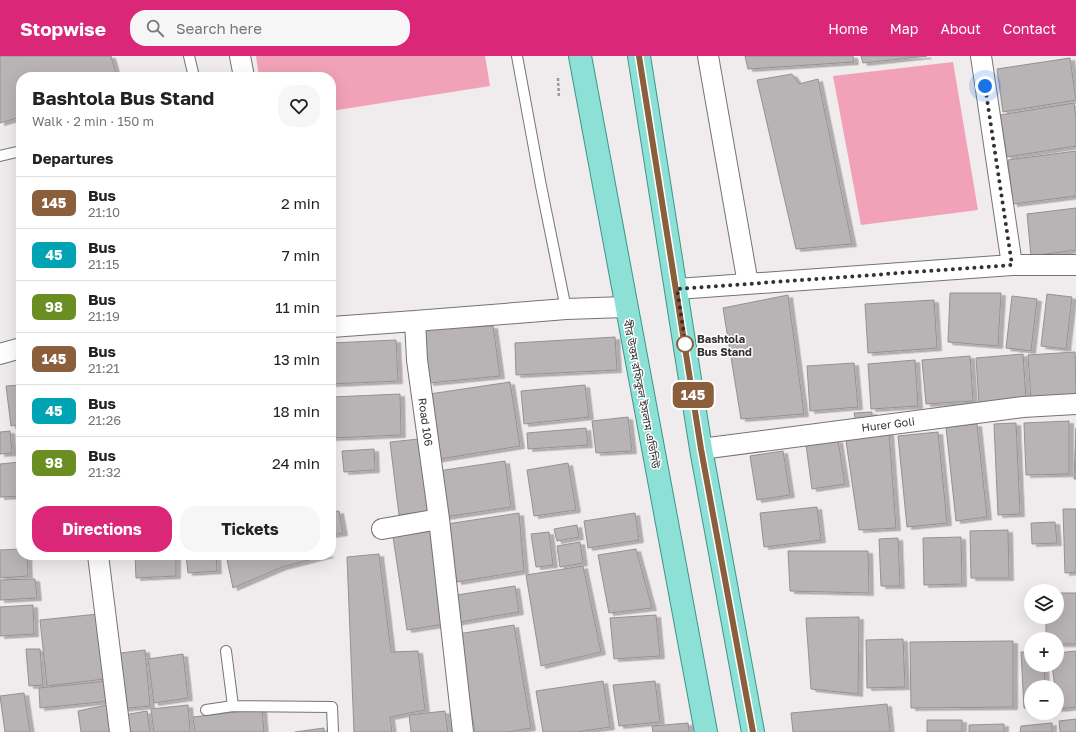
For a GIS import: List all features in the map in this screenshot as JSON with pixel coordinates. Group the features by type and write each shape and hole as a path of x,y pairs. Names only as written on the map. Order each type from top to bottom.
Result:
{"main road":[{"name":"বীর উত্তম রফিকুল ইসলাম এভিনিউ","path":"580,56 625,306 706,732"},
{"path":"639,56 677,289 701,449 753,732"}],"street":[{"path":"240,56 243,72"},
{"path":"708,56 748,284"},
{"path":"981,56 1012,265"},
{"path":"677,289 1012,265 1076,265"},
{"path":"336,327 566,309 625,306"},
{"name":"Road 106","path":"415,321 417,360 439,520 464,732"},
{"path":"0,354 16,349"},
{"name":"Hurer Goli","path":"701,449 1023,407 1076,404"},
{"path":"382,529 439,520"},
{"path":"99,560 120,732"}],"lane":[{"path":"189,56 193,72"},
{"path":"517,56 540,186 566,309"},
{"path":"0,156 16,152"},
{"path":"226,651 233,706"},
{"path":"206,710 233,706 332,707 333,732"}],"shaded area":[{"path":"256,56 485,56 490,86 336,110 336,72 258,72"},
{"path":"953,62 978,210 861,225 833,76"}],"building":[{"path":"0,56 111,56 116,72 16,72 16,118 0,123"},
{"path":"745,56 853,56 854,62 748,69"},
{"path":"861,56 927,56 863,63"},
{"path":"1070,58 1076,100 1003,112 997,69"},
{"path":"792,74 799,84 818,79 852,244 796,249 757,80"},
{"path":"1074,103 1076,118 1076,146 1007,157 1000,115"},
{"path":"1076,151 1076,196 1013,204 1008,160"},
{"path":"1076,208 1076,250 1031,256 1027,214"},
{"path":"950,293 1001,293 998,346 948,342"},
{"path":"1047,294 1072,297 1066,349 1041,346"},
{"path":"788,295 804,414 741,419 723,308"},
{"path":"1012,296 1037,299 1031,351 1006,348"},
{"path":"934,300 937,348 868,353 865,304"},
{"path":"493,326 500,376 429,383 423,329"},
{"path":"615,337 617,370 516,375 515,343"},
{"path":"396,340 398,381 336,384 336,343"},
{"path":"1075,352 1076,397 1031,400 1028,355"},
{"path":"1023,354 1026,399 979,403 976,358"},
{"path":"970,356 973,401 926,404 922,360"},
{"path":"915,360 918,406 871,409 868,364"},
{"path":"854,363 858,407 810,411 807,366"},
{"path":"510,382 520,446 434,460 423,395"},
{"path":"16,385 16,425 11,426 6,386"},
{"path":"585,385 589,417 524,424 521,391"},
{"path":"400,394 401,435 336,438 336,397"},
{"path":"872,412 872,420 856,421 854,413"},
{"path":"628,417 632,451 596,453 592,421"},
{"path":"1069,421 1069,474 1026,475 1024,423"},
{"path":"1016,423 1020,514 998,515 994,424"},
{"path":"977,424 987,517 956,521 946,427"},
{"path":"586,428 588,445 528,449 527,433"},
{"path":"1076,428 1076,479 1074,479"},
{"path":"10,431 12,453 0,454 0,432"},
{"path":"889,432 896,528 859,530 845,434"},
{"path":"938,432 947,523 907,527 898,436"},
{"path":"419,439 428,511 399,515 390,442"},
{"path":"838,440 845,484 812,489 806,445"},
{"path":"374,449 375,470 344,472 342,451"},
{"path":"783,451 790,495 757,500 750,456"},
{"path":"505,461 511,507 445,517 438,471"},
{"path":"16,462 16,496 0,497 0,464"},
{"path":"568,463 576,510 534,516 527,470"},
{"path":"817,507 821,540 764,547 760,513"},
{"path":"1063,509 1076,509 1076,572 1065,573"},
{"path":"336,511 339,511 343,533 336,534"},
{"path":"519,513 524,571 457,582 447,524"},
{"path":"635,513 639,540 588,548 584,521"},
{"path":"1055,522 1057,543 1032,544 1031,523"},
{"path":"577,525 579,537 557,541 554,529"},
{"path":"1008,530 1009,578 971,578 970,531"},
{"path":"430,531 445,624 407,630 393,537"},
{"path":"549,532 553,565 536,567 531,534"},
{"path":"961,537 962,584 924,585 923,538"},
{"path":"898,538 900,586 881,586 879,539"},
{"path":"580,542 583,563 560,567 557,546"},
{"path":"16,549 16,560 27,560 28,576 0,578 0,550"},
{"path":"636,549 652,608 609,613 598,555"},
{"path":"788,551 868,551 869,593 790,591"},
{"path":"379,554 391,652 418,651 425,710 390,717 392,732 354,732 347,557"},
{"path":"135,560 176,560 176,576 136,578"},
{"path":"187,560 216,560 217,571 188,573"},
{"path":"227,560 309,560 282,567 233,588"},
{"path":"583,566 601,652 541,666 526,575"},
{"path":"35,579 37,598 0,600 0,580"},
{"path":"515,586 519,612 454,623 450,596"},
{"path":"1064,593 1076,593 1076,644 1064,644 1064,632 1046,632 1046,624 1064,624"},
{"path":"33,605 34,634 0,636 0,607"},
{"path":"98,614 105,679 47,686 40,620"},
{"path":"656,615 660,656 614,659 610,618"},
{"path":"859,617 858,694 811,689 806,618"},
{"path":"514,625 531,728 509,732 475,732 458,634"},
{"path":"903,639 905,687 867,688 866,640"},
{"path":"1013,641 1013,707 911,708 910,642"},
{"path":"26,649 40,649 43,685 29,686"},
{"path":"145,650 150,706 119,709 113,654"},
{"path":"1076,651 1076,707 1064,708 1064,680 1054,680 1053,672 1064,672 1064,652"},
{"path":"1021,652 1024,652 1024,672 1044,672 1045,680 1024,680 1024,708"},
{"path":"183,654 188,698 154,703 148,659"},
{"path":"108,681 110,701 40,708 39,688"},
{"path":"603,681 610,727 577,732 543,732 536,691"},
{"path":"655,681 660,722 619,726 613,685"},
{"path":"24,693 30,732 5,732 0,696"},
{"path":"887,704 890,732 793,732 791,713"},
{"path":"107,705 112,732 81,732 78,711"},
{"path":"188,705 190,732 154,732 151,709"},
{"path":"262,709 264,732 195,732 193,717"},
{"path":"147,711 150,732 127,732 124,715"},
{"path":"445,711 448,732 411,732 409,715"},
{"path":"1076,719 1076,732 1060,732 1059,721"},
{"path":"927,720 962,720 962,732 927,732"},
{"path":"688,723 689,732 653,732 652,726"},
{"path":"1052,723 1052,732 1020,732 1021,726"},
{"path":"1004,724 1004,732 969,732 969,725"},
{"path":"324,728 324,732 295,732"}],"bus line":[{"name":"145","path":"639,56 677,289 701,449 753,732"}],"place":[{"name":"Bashtola Bus Stand","path":"685,344"}],"route":[{"path":"685,344 686,347 677,289 1012,265 985,86"}]}
